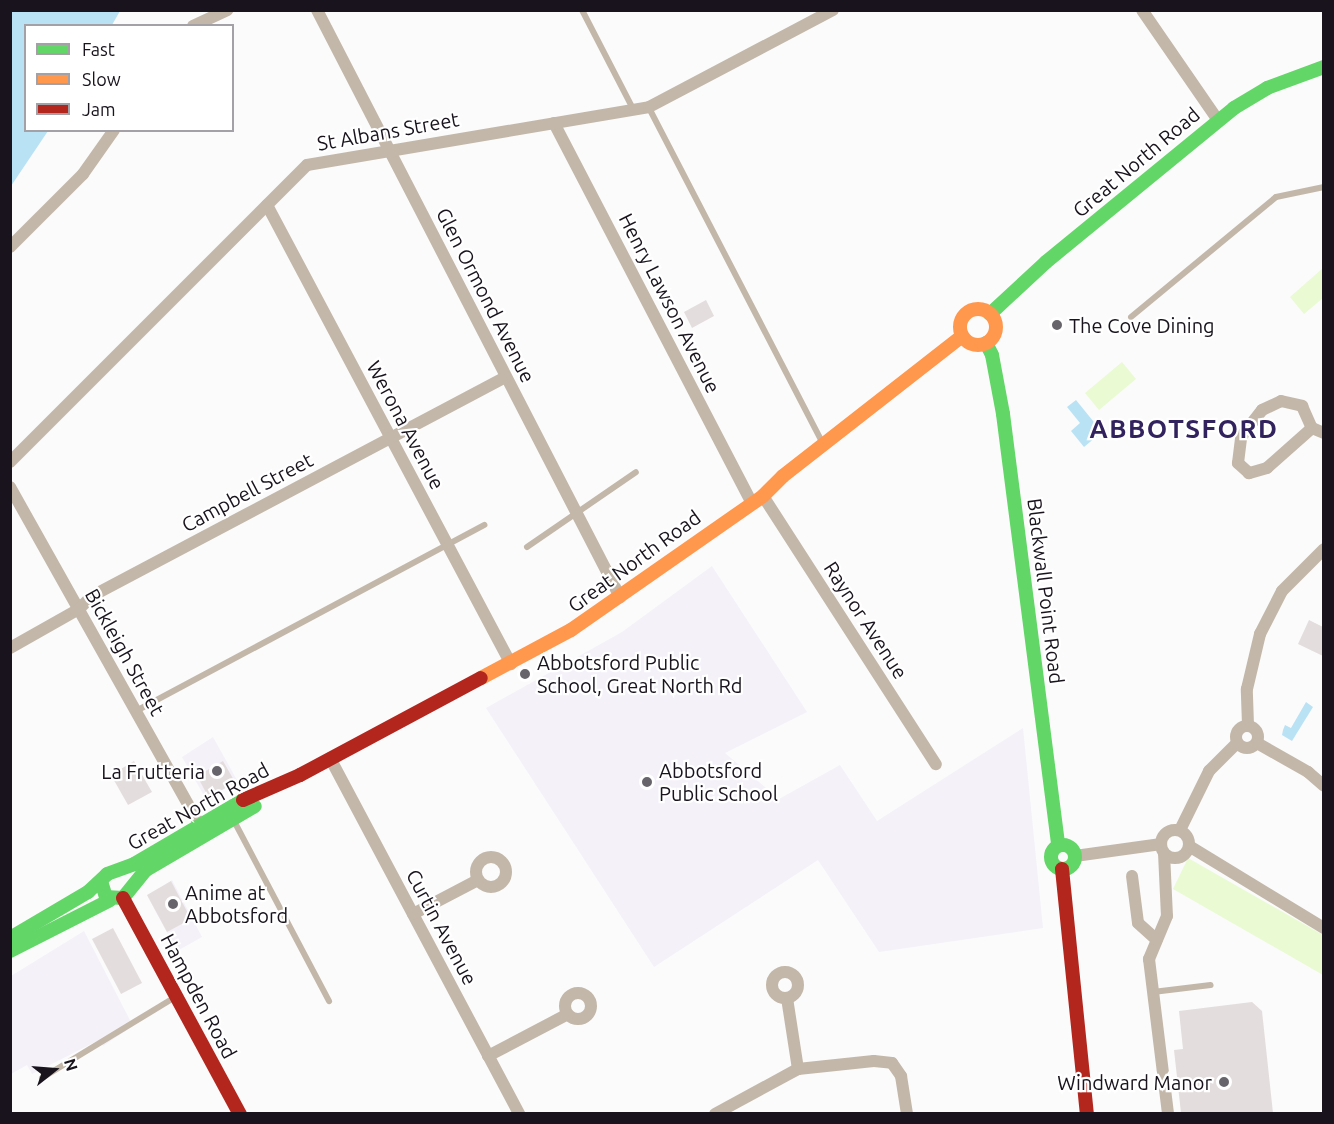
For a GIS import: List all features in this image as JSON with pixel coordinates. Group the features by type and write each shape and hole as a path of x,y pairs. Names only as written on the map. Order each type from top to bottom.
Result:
{"main road":[{"name":"Great North Road","path":"990,314 1046,262 1218,120 1267,88 1323,67"},
{"path":"980,309 990,314 996,330 986,343 973,345 962,336 960,325 968,311 980,309"},
{"name":"Great North Road","path":"10,951 82,910 120,896 146,870 230,814 330,758 512,664 620,597 757,499 962,336"},
{"name":"Blackwall Point Road","path":"986,343 994,364 1006,437 1058,846"},
{"name":"Great North Road","path":"101,881 203,830"},
{"path":"1058,846 1069,847 1074,856 1072,866 1062,869 1055,867 1051,857 1058,846"},
{"path":"1062,869 1087,1113"},
{"path":"10,938 101,881 103,894 120,896 126,878 116,872"},
{"name":"Hampden Road","path":"120,896 240,1113"}],"street":[{"path":"197,24 228,10"},
{"name":"Glen Ormond Avenue","path":"317,10 620,597"},
{"name":"St Albans Street","path":"10,462 307,165 649,107 833,10"},
{"path":"1142,10 1218,120"},
{"name":"Henry Lawson Avenue","path":"555,123 757,499"},
{"path":"10,247 83,174 113,132"},
{"name":"Werona Avenue","path":"267,205 512,664"},
{"name":"Campbell Street","path":"10,648 79,609 92,596 506,377"},
{"path":"1281,401 1302,405 1318,430 1263,471 1249,473 1238,463 1241,437 1268,406 1281,401"},
{"name":"Bickleigh Street","path":"10,487 203,830"},
{"name":"Raynor Avenue","path":"757,499 936,764"},
{"path":"1248,725 1247,688 1260,634 1282,591 1323,549"},
{"path":"1248,725 1257,732 1257,743"},
{"path":"1180,830 1209,771 1237,743 1238,729 1248,725"},
{"path":"1237,743 1247,748 1257,743"},
{"path":"1257,743 1308,772 1323,786"},
{"name":"Curtin Avenue","path":"330,758 519,1113"},
{"path":"1180,830 1189,846 1323,928"},
{"path":"1168,1113 1149,959 1167,916 1162,848 1167,832 1180,830"},
{"path":"1074,856 1162,848 1176,858 1184,854 1189,846"},
{"path":"1132,876 1138,923 1157,940"},
{"path":"413,914 478,880"},
{"path":"788,998 798,1070"},
{"path":"489,1056 568,1014"},
{"path":"716,1113 798,1070 861,1061 892,1063 901,1076 907,1113"}],"lane":[{"path":"582,10 633,110"},
{"path":"649,107 824,445"},
{"path":"1131,317 1276,197 1323,188"},
{"path":"527,547 636,472"},
{"path":"136,711 484,525"},
{"path":"230,814 329,1001"},
{"path":"1153,992 1211,985"},
{"path":"42,1078 176,996"}],"shaded area":[{"name":"Abbotsford Public School","path":"712,566 807,712 725,753 779,799 840,765 877,821 1023,728 1043,928 879,952 818,860 654,967 486,708 622,632"},
{"path":"213,737 238,782 206,799 182,757"},
{"path":"172,880 202,937 177,951 148,897"},
{"path":"84,931 133,1026 103,1046 99,1040 32,1074 27,1065 11,1074 11,976"}],"green space":[{"path":"1323,268 1323,298 1304,314 1290,297"},
{"path":"1122,362 1136,379 1099,410 1085,393"},
{"path":"1188,858 1323,935 1323,975 1173,889"}],"water":[{"path":"11,10 120,11 113,24 24,24 24,132 47,132 11,186"},
{"path":"1076,400 1102,432 1084,447 1071,431 1080,423 1067,407"},
{"path":"1306,702 1313,707 1292,741 1282,735 1283,730 1285,725 1291,728"}],"building":[{"path":"706,300 714,316 692,328 684,312"},
{"path":"1309,620 1323,627 1323,656 1298,644"},
{"path":"134,761 152,792 128,805 111,775"},
{"name":"La Frutteria","path":"223,761 235,782 209,798 197,776"},
{"name":"Anime at Abbotsford","path":"171,881 191,919 167,932 147,895"},
{"path":"113,928 142,983 121,994 92,939"},
{"name":"Windward Manor","path":"1252,1002 1262,1011 1273,1113 1181,1113 1174,1050 1183,1049 1179,1011"}],"traffic: fast":[{"path":"990,314 1046,262 1234,108 1267,88 1324,67"},
{"path":"986,343 992,355 1003,414 1058,846"},
{"path":"10,938 88,892 107,874 134,864 243,800"},
{"path":"101,881 106,897 123,898 146,870 255,806"},
{"path":"1063,845 1068,846 1074,852 1075,857 1074,862 1068,868 1063,869 1058,868 1052,862 1051,857 1052,852 1058,846 1063,845"},
{"path":"10,951 110,900"}],"traffic: slow":[{"path":"978,309 991,314 996,327 991,340 978,345 965,340 960,327 965,314 978,309"},
{"path":"481,678 571,630 763,496 783,476 962,336"}],"traffic: jam":[{"path":"243,800 300,775 481,678"},
{"path":"1062,869 1087,1114"},
{"path":"123,898 240,1114"}],"place":[{"name":"The Cove Dining","path":"1057,325"},
{"name":"Abbotsford Public School, Great North Rd","path":"525,674"},
{"name":"La Frutteria","path":"217,771"},
{"name":"Abbotsford Public School","path":"647,782"},
{"name":"Anime at Abbotsford","path":"173,904"},
{"name":"Windward Manor","path":"1224,1082"}],"district":[{"name":"ABBOTSFORD","path":"1184,429"}]}
